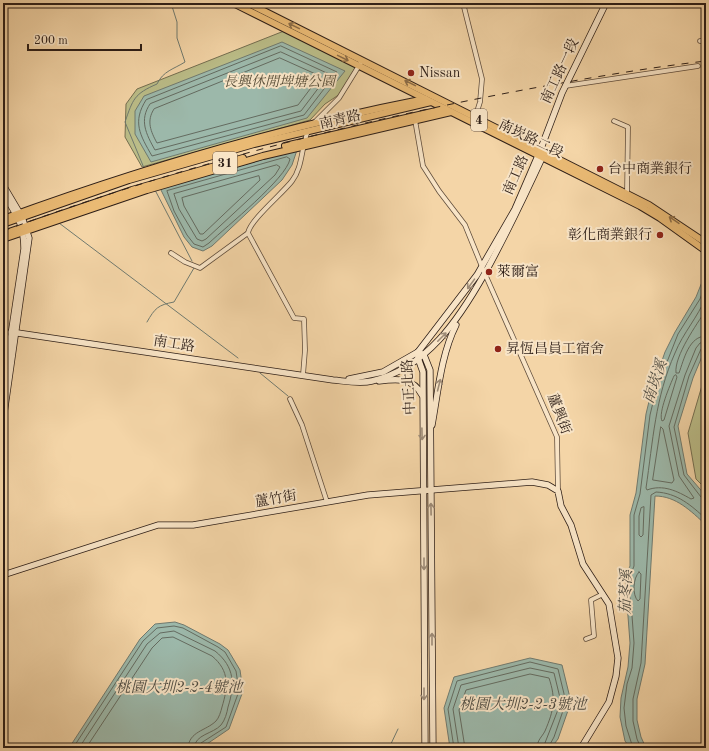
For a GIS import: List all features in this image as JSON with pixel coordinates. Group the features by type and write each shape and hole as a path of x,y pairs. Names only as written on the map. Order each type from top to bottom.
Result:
{"main road":[{"name":"南崁路二段","path":"232,3 438,98 451,110 640,206 706,251"},
{"name":"南崁路二段","path":"248,3 424,99 475,118 540,155 627,194 669,217 706,243"},
{"name":"31","path":"3,219 19,215 113,180 222,149 312,124 424,99 438,98"},
{"name":"南青路","path":"3,224 19,215 37,211 129,180 242,148 430,102 438,98"},
{"name":"31","path":"3,239 25,229 133,194 303,144 415,120 451,110"},
{"name":"南青路","path":"3,234 25,229 114,196 234,160 451,110"},
{"name":"南青路","path":"222,149 242,148"},
{"name":"南青路","path":"223,168 234,160"},
{"name":"南青路","path":"114,196 133,194"},
{"name":"南青路","path":"37,211 54,201"}],"street":[{"path":"463,3 482,75 480,102 475,118"},
{"name":"南工路一段","path":"540,155 565,86 606,3"},
{"path":"700,41 706,41"},
{"path":"171,253 185,262 200,268 248,233 257,218 293,180 298,169 303,144 312,124 340,98 360,63"},
{"path":"565,86 698,66"},
{"name":"蘆興街","path":"415,120 423,166 436,188 465,225 484,274 557,437 558,491 561,506 571,525 583,564 609,604 618,666 609,702 581,748"},
{"path":"614,121 628,128 627,194"},
{"name":"南工路","path":"333,380 368,376 383,372 420,355 482,266 515,209 540,155"},
{"name":"南工路","path":"14,333 333,380 372,381 400,370 444,336 464,309 506,236 540,155"},
{"path":"3,420 24,249 25,229 4,189"},
{"path":"248,233 294,318 304,319 305,350 303,375"},
{"path":"430,437 436,395 444,362 453,330 464,309"},
{"path":"3,388 14,333"},
{"name":"中正北路","path":"420,355 423,372 425,748"},
{"name":"中正北路","path":"420,355 430,370 434,748"},
{"path":"372,381 406,380 415,385 422,395"},
{"path":"290,399 302,425 327,502"},
{"name":"蘆竹街","path":"3,575 168,523 193,525 368,495 431,492 532,482 548,485 558,491"},
{"path":"586,639 594,636 591,600 603,594"}],"green space":[{"name":"長興休閒埤塘公園","path":"284,31 355,67 346,90 325,104 310,120 142,167 125,137 126,104 137,89"},
{"path":"706,372 706,489 696,479 688,433"}],"water":[{"name":"長興休閒埤塘公園","path":"282,42 345,71 307,118 151,162 135,134 135,111 144,96"},
{"path":"297,150 292,165 282,180 212,246 203,251 192,247 184,237 160,188"},
{"path":"706,272 706,347 693,378 678,426 687,474 706,496 706,525 683,505 676,501 655,496 645,664 637,699 637,720 641,737 646,748 630,748 625,741 620,717 621,698 628,667 630,643 627,603 625,596 626,575 630,566 630,515 636,493 646,414 652,389 665,352 696,297"},
{"name":"桃園大圳2-2-4號池","path":"175,622 184,625 220,644 228,650 240,670 243,691 229,729 201,748 69,748 140,639 155,624"},
{"name":"桃園大圳2-2-3號池","path":"530,658 562,665 571,702 558,739 551,748 450,748 444,708 454,677"}],"waterway":[{"path":"144,168 125,122 135,98 143,91 157,84 166,73 185,62 177,38 177,22 171,3"},
{"path":"155,190 192,261"},
{"path":"59,223 238,358"},
{"path":"147,322 152,313 158,308 164,304 174,302 194,268"},
{"path":"260,373 288,396"},
{"path":"389,748 398,729"}],"railway":[{"path":"3,231 130,187 260,150 391,117 523,90 637,70 706,61"}],"place":[{"name":"Nissan","path":"411,73"},
{"name":"台中商業銀行","path":"600,169"},
{"name":"彰化商業銀行","path":"660,235"},
{"name":"萊爾富","path":"489,272"},
{"name":"昇恆昌員工宿舍","path":"498,349"}],"water label":[{"name":"南崁溪","path":"656,382"},
{"name":"茄苳溪","path":"627,592"}]}
